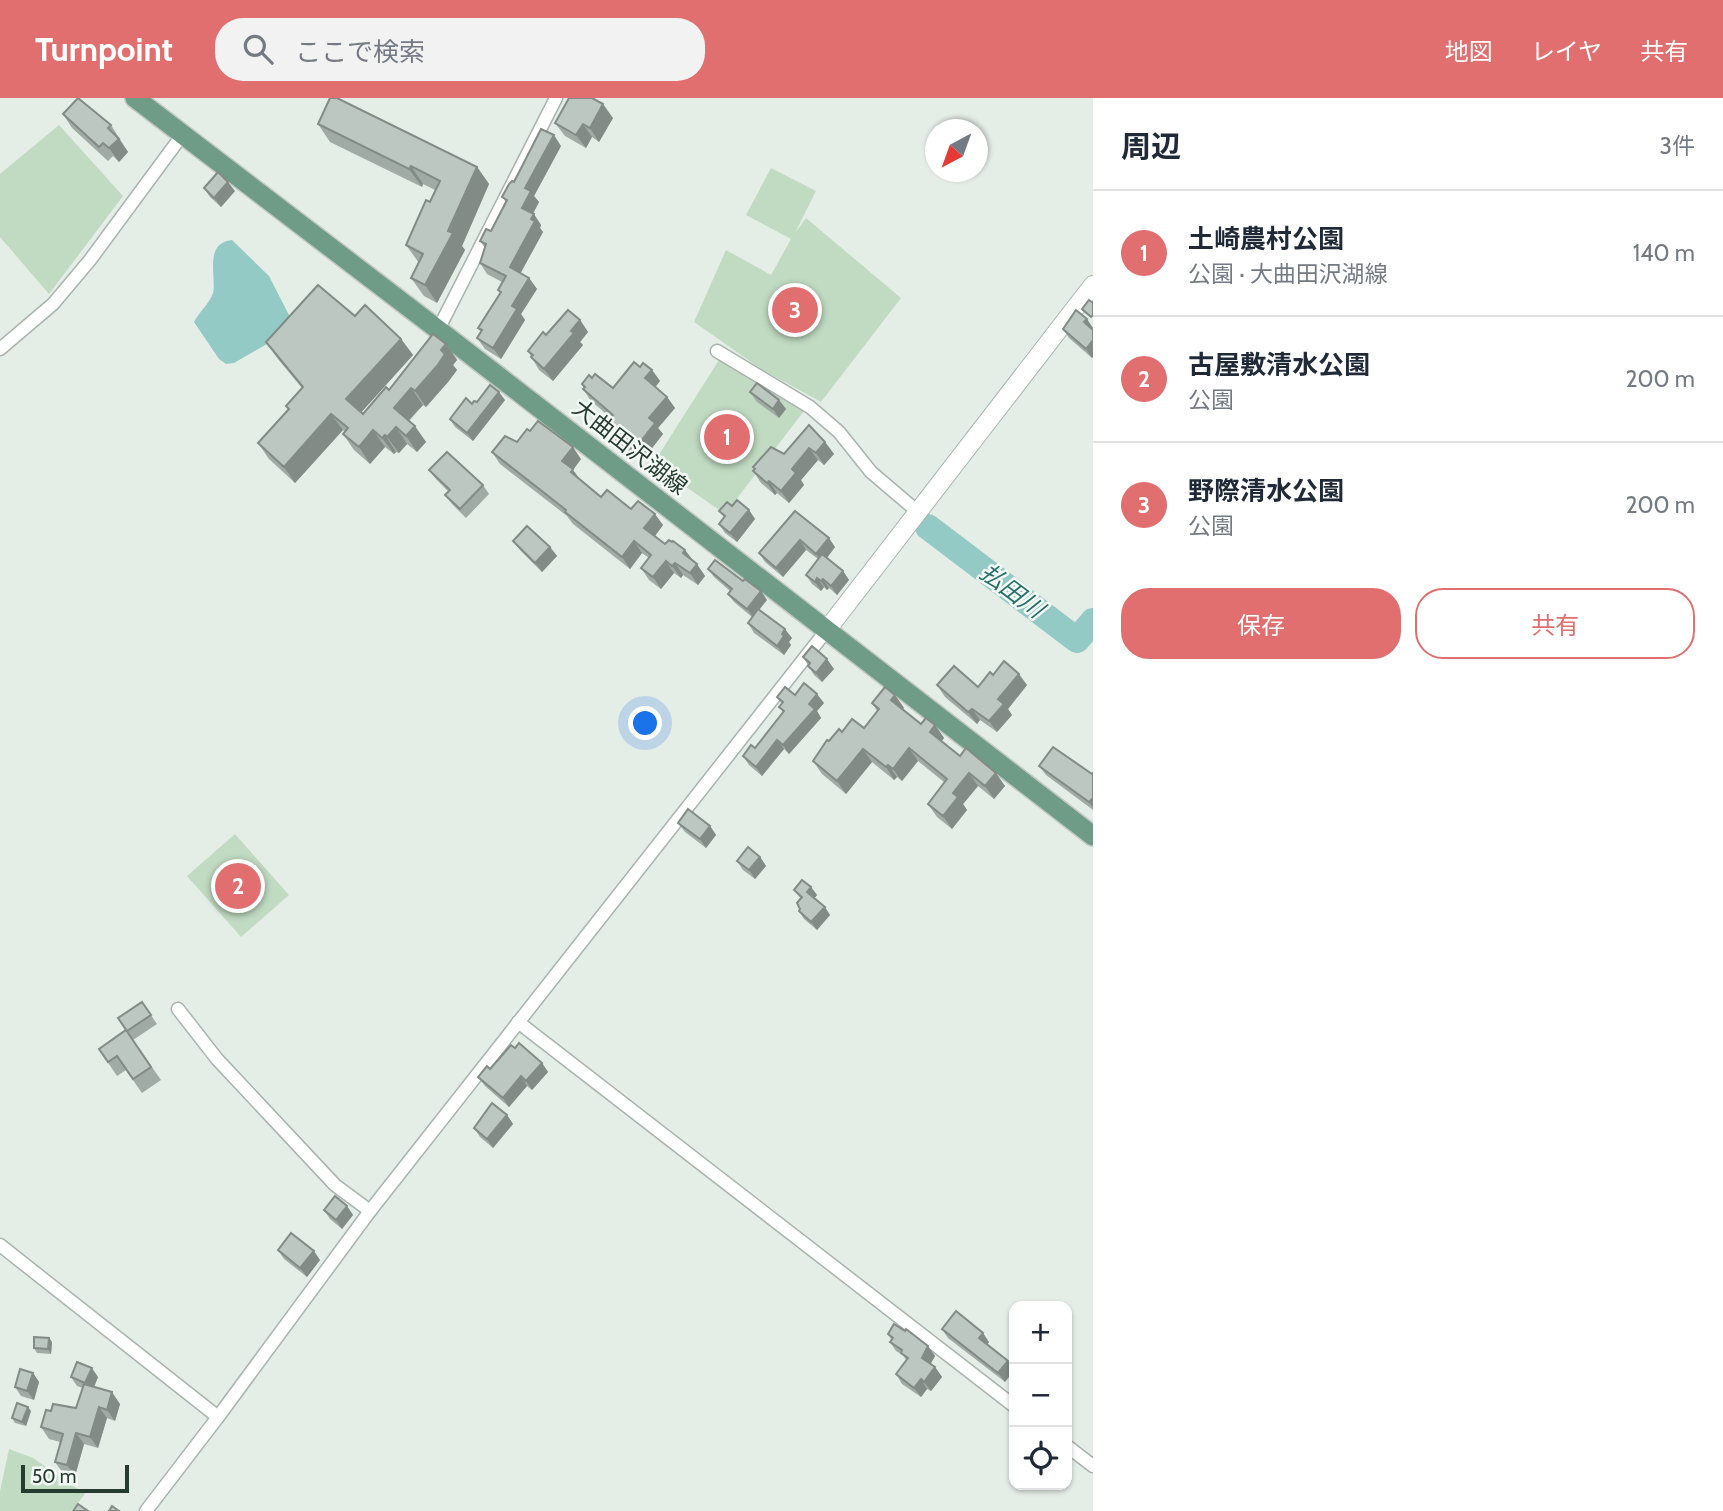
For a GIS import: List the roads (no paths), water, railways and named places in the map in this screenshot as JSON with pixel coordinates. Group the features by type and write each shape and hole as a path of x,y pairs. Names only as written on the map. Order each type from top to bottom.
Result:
{"main road":[{"name":"大曲田沢湖線","path":"135,98 1093,836"}],"street":[{"path":"438,330 556,98"},
{"path":"0,349 53,304 90,260 183,134"},
{"path":"146,1511 370,1212 826,631 1093,285"},
{"path":"717,351 810,407 839,432 871,472 918,512"},
{"path":"178,1009 217,1059 335,1185 370,1212"},
{"path":"518,1022 1009,1402"},
{"path":"0,1245 218,1417"},
{"path":"1072,1450 1093,1466"}],"water":[{"path":"232,240 269,276 290,317 272,341 234,363 226,364 219,359 194,322 213,293 213,262 217,247"}],"waterway":[{"name":"払田川","path":"928,527 1077,640 1093,621"}],"place":[{"name":"野際清水公園","path":"795,310"},
{"name":"土崎農村公園","path":"727,437"},
{"name":"古屋敷清水公園","path":"238,886"}]}
